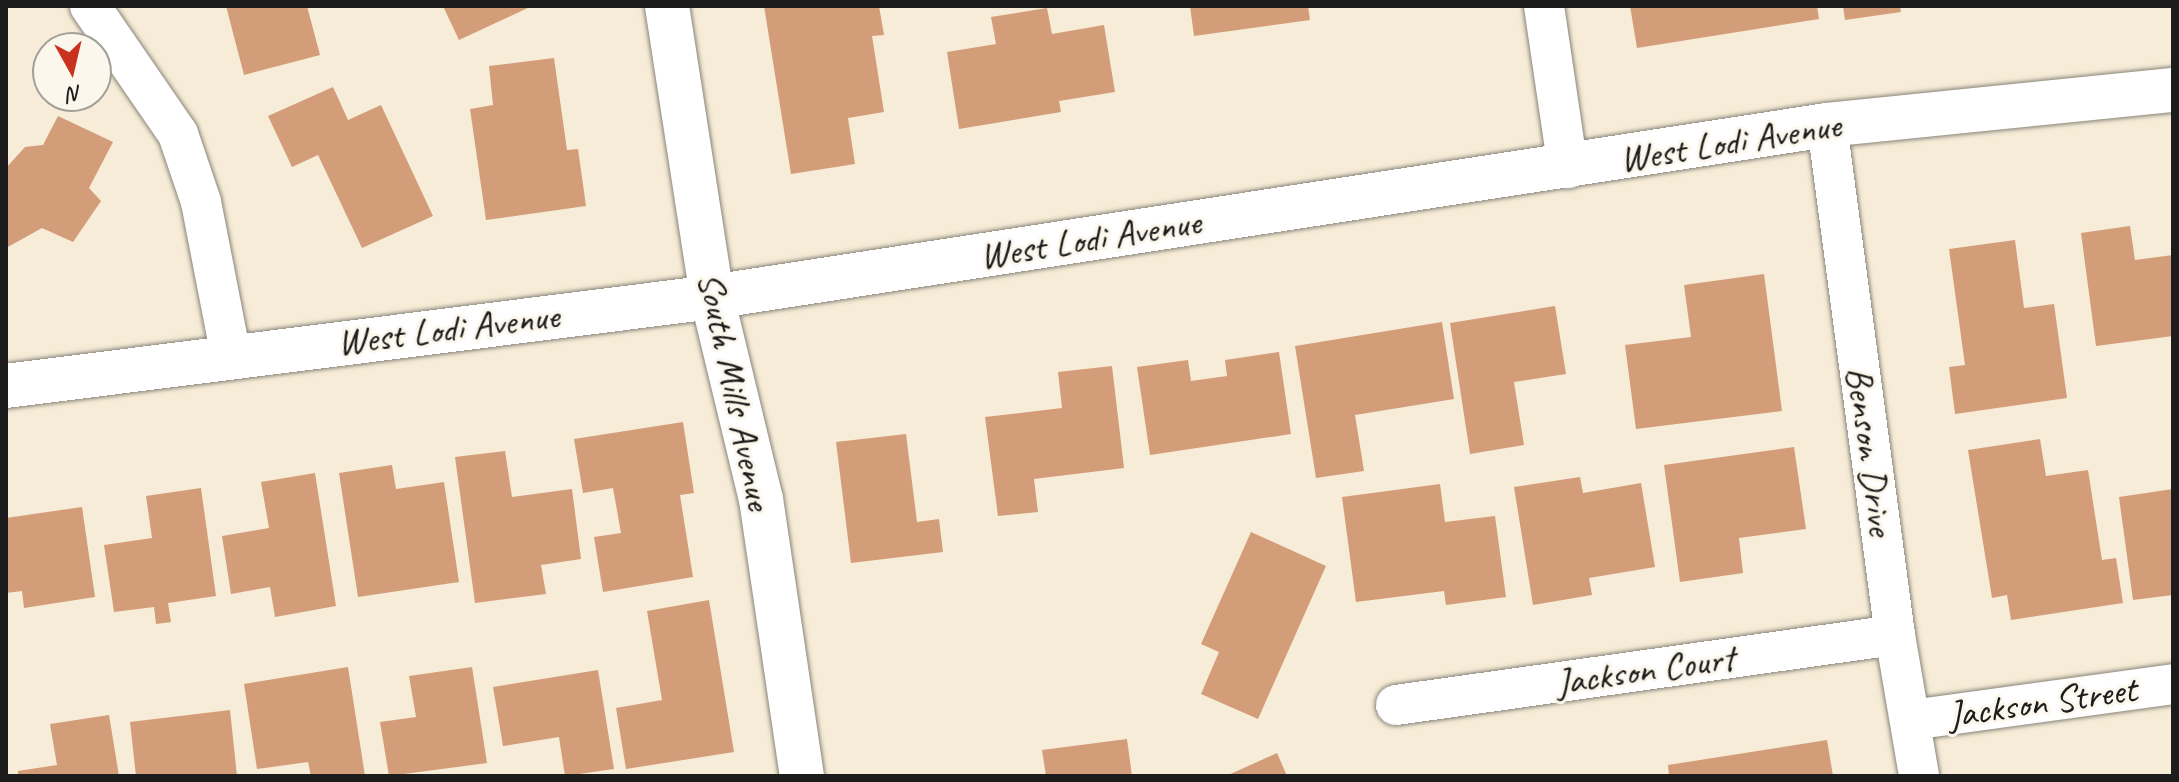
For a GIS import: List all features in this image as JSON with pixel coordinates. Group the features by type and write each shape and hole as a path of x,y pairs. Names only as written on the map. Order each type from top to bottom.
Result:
{"main road":[{"name":"South Mills Avenue","path":"667,6 712,297 761,499 802,776"},
{"name":"West Lodi Avenue","path":"6,386 712,297 1568,168 1827,125 2173,90"}],"street":[{"path":"90,6 178,134 201,202 231,356"},
{"path":"1544,6 1568,168"},
{"name":"Benson Drive","path":"1827,125 1895,635 1919,776"},
{"name":"Jackson Court","path":"1396,705 1895,635"},
{"name":"Jackson Street","path":"1911,720 2173,684"}],"building":[{"path":"226,6 307,6 320,55 244,75"},
{"path":"443,6 532,6 459,40"},
{"path":"764,6 879,6 884,35 872,36 884,112 848,118 855,164 791,174"},
{"path":"1190,6 1308,6 1310,20 1194,36"},
{"path":"1630,6 1817,6 1819,19 1637,48"},
{"path":"1843,6 1900,6 1901,12 1845,20"},
{"path":"1047,8 1052,34 1104,25 1115,92 1059,101 1061,112 959,129 947,52 996,44 991,17"},
{"path":"554,58 567,150 578,149 586,206 486,220 470,109 493,105 489,66"},
{"path":"333,87 348,120 381,105 433,216 362,248 318,155 292,167 268,116"},
{"path":"58,116 113,142 89,188 101,201 73,242 42,228 6,248 6,168 25,147 43,145"},
{"path":"2130,226 2135,260 2173,255 2173,336 2096,346 2081,233"},
{"path":"2015,240 2024,308 2054,304 2067,398 1955,414 1949,367 1965,365 1949,249"},
{"path":"1764,274 1782,411 1636,429 1625,345 1691,337 1684,285"},
{"path":"1555,306 1566,374 1514,382 1524,445 1470,454 1450,323"},
{"path":"1442,322 1454,399 1355,415 1364,471 1316,478 1295,346"},
{"path":"1279,352 1291,434 1150,455 1137,367 1188,360 1191,381 1227,376 1225,360"},
{"path":"1112,366 1124,468 1034,479 1038,512 998,516 985,417 1062,408 1058,372"},
{"path":"683,422 694,493 680,495 693,577 603,592 594,537 621,533 613,488 583,493 574,439"},
{"path":"906,434 917,522 939,519 943,552 851,563 836,442"},
{"path":"2040,439 2046,476 2088,470 2102,560 2116,558 2123,603 2011,620 2007,595 1992,598 1968,450"},
{"path":"1794,447 1806,529 1739,538 1743,573 1680,582 1664,465"},
{"path":"505,451 512,497 572,489 581,559 541,565 546,594 475,603 455,457"},
{"path":"392,465 396,489 444,482 459,582 358,597 339,473"},
{"path":"315,473 336,606 275,617 270,587 231,594 222,536 269,528 261,482"},
{"path":"1580,477 1583,493 1641,483 1655,567 1589,578 1592,595 1533,605 1514,487"},
{"path":"1440,484 1445,522 1495,516 1506,597 1446,605 1444,591 1356,602 1342,497"},
{"path":"201,488 216,596 168,603 171,622 156,624 154,607 114,612 104,545 152,538 146,496"},
{"path":"2173,489 2173,595 2133,600 2119,497"},
{"path":"82,507 95,597 24,608 22,591 6,593 6,518"},
{"path":"1251,532 1326,566 1258,719 1201,694 1219,652 1201,644"},
{"path":"709,600 734,752 626,769 616,708 662,700 647,611"},
{"path":"348,667 365,776 311,776 308,762 257,769 244,684"},
{"path":"472,667 487,763 389,776 380,722 416,717 409,676"},
{"path":"598,670 614,769 565,776 559,737 503,746 493,687"},
{"path":"230,710 237,776 136,776 130,722"},
{"path":"109,715 119,776 18,776 18,771 57,765 50,724"},
{"path":"1127,739 1132,776 1046,776 1042,750"},
{"path":"1827,740 1833,776 1669,776 1668,765"},
{"path":"1277,753 1287,776 1226,776"}]}
